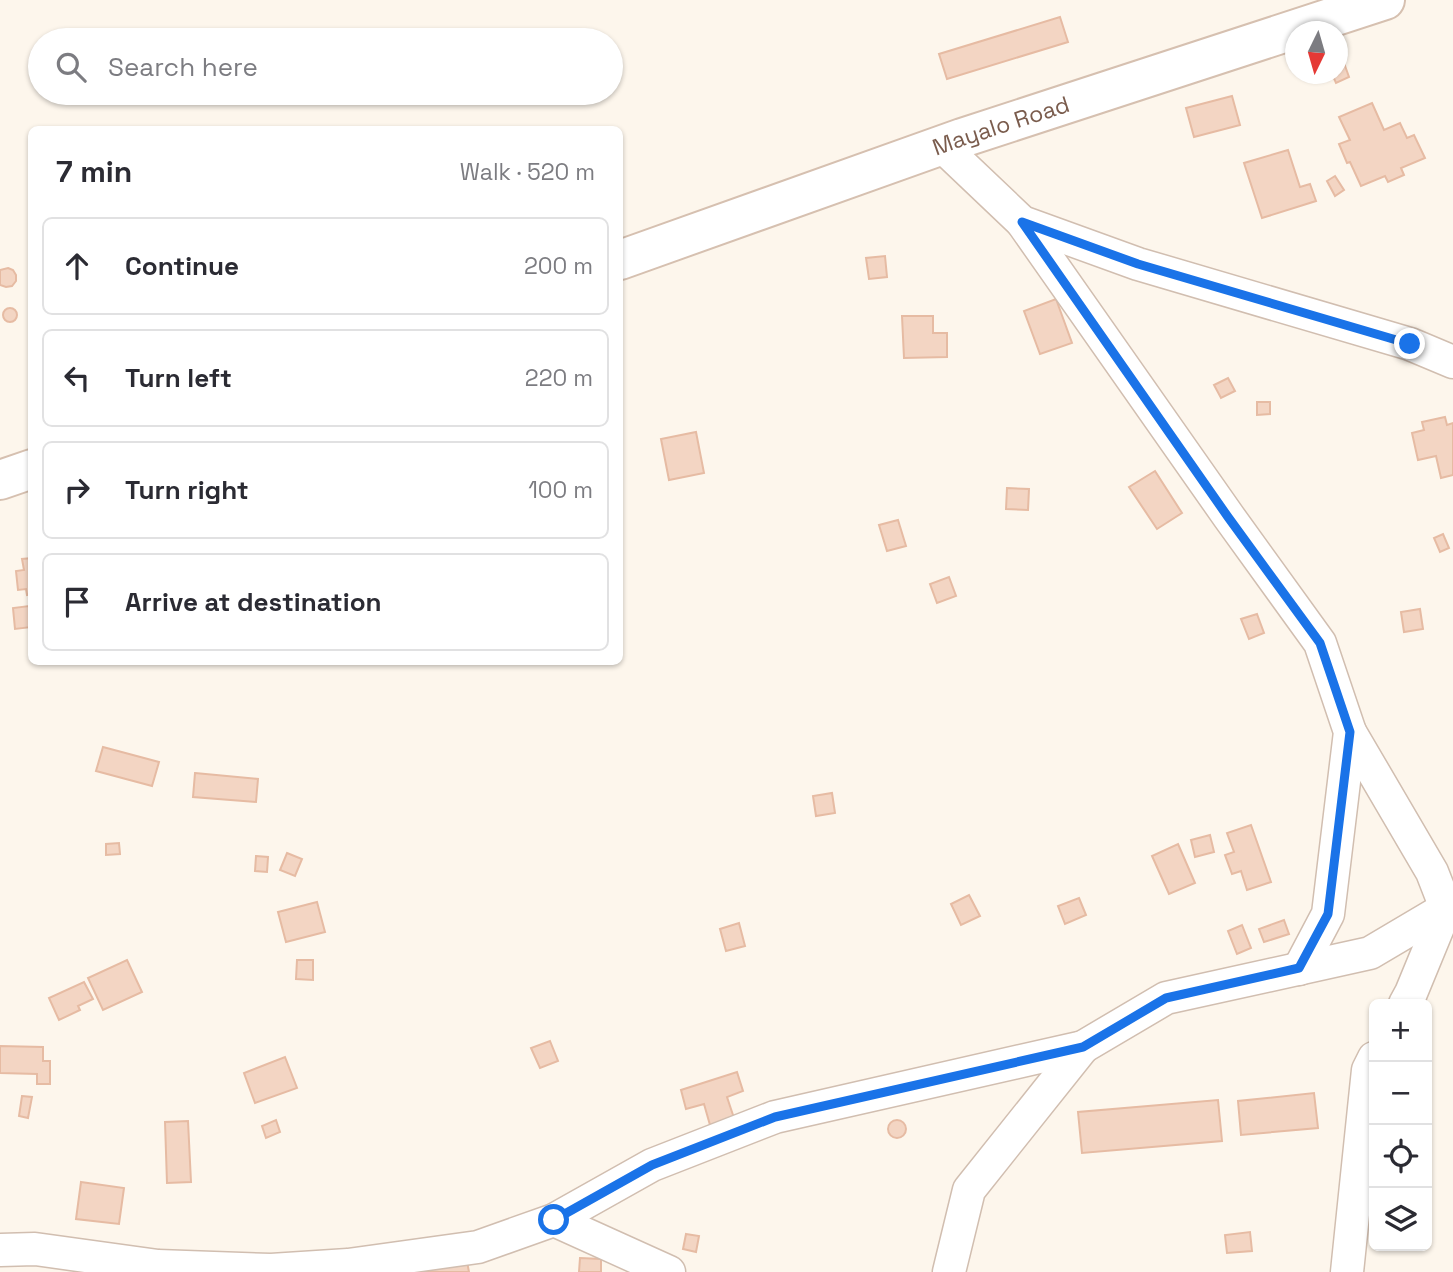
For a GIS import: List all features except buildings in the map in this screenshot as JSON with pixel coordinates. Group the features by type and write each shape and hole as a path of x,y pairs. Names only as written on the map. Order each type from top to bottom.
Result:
{"street":[{"name":"Mayalo Road","path":"623,259 941,145 1385,0"},
{"path":"941,145 1022,222 1228,517 1320,643 1350,732 1432,872 1449,907 1408,999"},
{"path":"1022,222 1138,264 1410,344 1453,362"},
{"path":"0,480 28,470"},
{"path":"1299,968 1328,914 1350,732"},
{"path":"0,1250 35,1249 158,1266 271,1270 348,1265 478,1247 554,1220 652,1165 775,1117 1083,1047 1166,998 1370,953 1449,907"},
{"path":"949,1272 969,1190 1083,1047"},
{"path":"1347,1272 1368,1070 1372,1062"},
{"path":"554,1220 670,1272"}],"route":[{"path":"554,1220 652,1165 775,1117 1083,1047 1166,998 1299,968 1328,914 1350,732 1320,643 1228,517 1022,222 1138,264 1410,344"}]}
